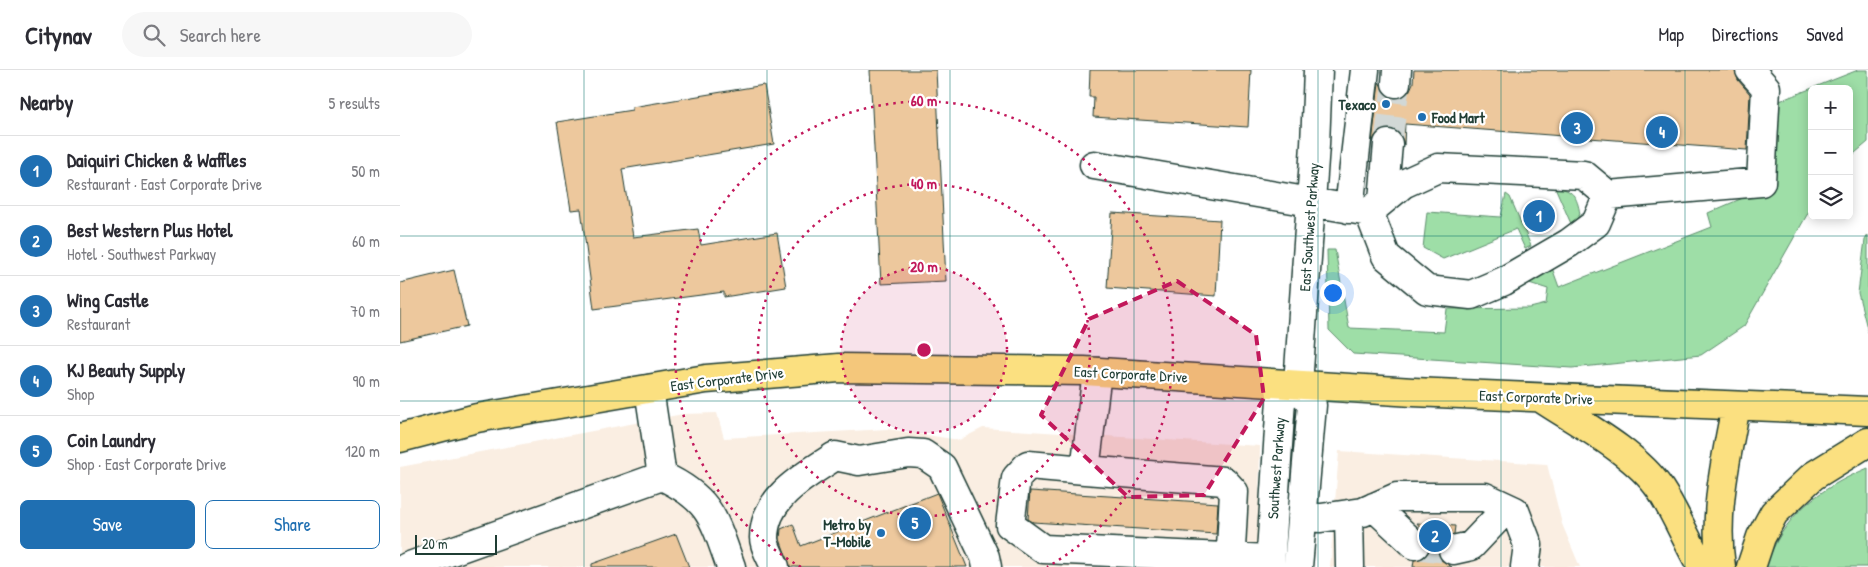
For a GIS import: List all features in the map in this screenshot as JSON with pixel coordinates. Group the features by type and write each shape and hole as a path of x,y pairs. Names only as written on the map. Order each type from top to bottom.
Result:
{"main road":[{"name":"East Corporate Drive","path":"400,438 477,418 706,379 838,368 1096,372 1541,398 1868,411"},
{"path":"1541,398 1627,455 1646,472 1659,488 1702,567"},
{"path":"1721,567 1719,521 1722,483 1736,406"},
{"path":"1751,567 1760,537 1774,512 1813,476 1868,442"}],"street":[{"name":"East Southwest Parkway","path":"1298,384 1318,70"},
{"path":"1094,165 1311,201 1366,208 1402,184 1438,168 1584,176 1608,195 1761,182 1766,88 1750,70"},
{"path":"1384,75 1366,208 1386,256 1428,290 1471,295 1504,281 1569,243 1596,223 1608,195"},
{"path":"1366,208 1381,143"},
{"path":"1085,470 1096,372"},
{"name":"Southwest Parkway","path":"1270,563 1281,400 1298,384 1312,405 1298,567"},
{"path":"649,389 662,476"},
{"path":"775,567 764,539 768,518 782,493 835,456 859,461 908,453 924,454 942,467 985,558 987,567"},
{"path":"1231,562 1234,492 1224,481 1028,465 1016,478 1010,525 1055,558 1270,563"},
{"path":"407,567 662,476 681,485 698,498 712,515 731,567"},
{"path":"1302,517 1321,518 1362,510 1398,497 1485,497 1515,511 1528,545 1525,567"},
{"path":"1453,550 1471,546 1507,508"},
{"path":"1362,510 1415,546"},
{"path":"1350,567 1362,510"}],"highlighted area":[{"path":"1177,281 1256,335 1264,398 1204,495 1128,497 1041,415 1089,319"}],"shaded area":[{"path":"717,413 724,438 887,429 959,440 983,428 1260,446 1258,567 400,567 400,467 683,414"},
{"path":"1339,451 1547,464 1562,524 1580,567 1330,567"}],"green space":[{"path":"1858,70 1868,70 1868,142 1853,155 1853,85 1820,85"},
{"path":"1808,90 1808,213 1744,326 1701,355 1572,368 1353,354 1329,330 1327,250 1335,250 1349,328 1444,332 1447,309 1530,308 1546,304 1548,289 1526,282 1551,265 1559,287 1712,227 1708,213 1759,191 1777,102"},
{"path":"1555,187 1570,192 1576,198 1580,214 1572,226"},
{"path":"1506,194 1510,197 1531,246 1525,249 1516,229 1443,259 1423,248 1427,212 1501,217"},
{"path":"1868,235 1868,332 1858,293 1865,240"},
{"path":"1868,468 1868,567 1766,567 1782,532 1805,506 1819,494"}],"building":[{"path":"870,70 936,70 946,281 881,284"},
{"path":"1090,70 1251,70 1248,127 1093,117 1094,97 1089,97"},
{"path":"1414,70 1735,70 1738,80 1750,94 1747,150 1405,124 1404,145 1402,138 1397,132 1389,128 1382,130 1376,135 1372,143 1379,82 1388,96 1395,99 1402,97 1409,92 1413,83"},
{"path":"764,85 774,144 622,169 633,237 698,229 701,245 777,233 786,287 724,297 724,292 594,309 581,209 571,210 557,122 632,110 632,107"},
{"path":"1112,213 1220,220 1216,296 1107,288"},
{"path":"454,270 467,326 400,341 400,283"},
{"path":"1030,491 1218,503 1216,534 1033,522 1028,519"},
{"path":"937,493 967,567 790,567 780,539 781,529 793,524 801,546"},
{"path":"1417,523 1455,526 1454,534 1443,538 1438,546 1441,560 1452,567 1413,567 1414,560 1426,556 1430,548 1430,540"},
{"path":"676,534 689,567 592,567 592,564"}],"tunnel":[{"path":"1388,144 1396,83"},
{"path":"1415,545 1453,550"}],"place":[{"name":"Texaco","path":"1386,104"},
{"name":"Food Mart","path":"1422,117"},
{"name":"Wing Castle","path":"1577,128"},
{"name":"KJ Beauty Supply","path":"1662,132"},
{"name":"Daiquiri Chicken & Waffles","path":"1539,216"},
{"name":"Coin Laundry","path":"915,523"},
{"name":"Metro by T-Mobile","path":"881,533"},
{"name":"Best Western Plus Hotel","path":"1435,536"}]}
